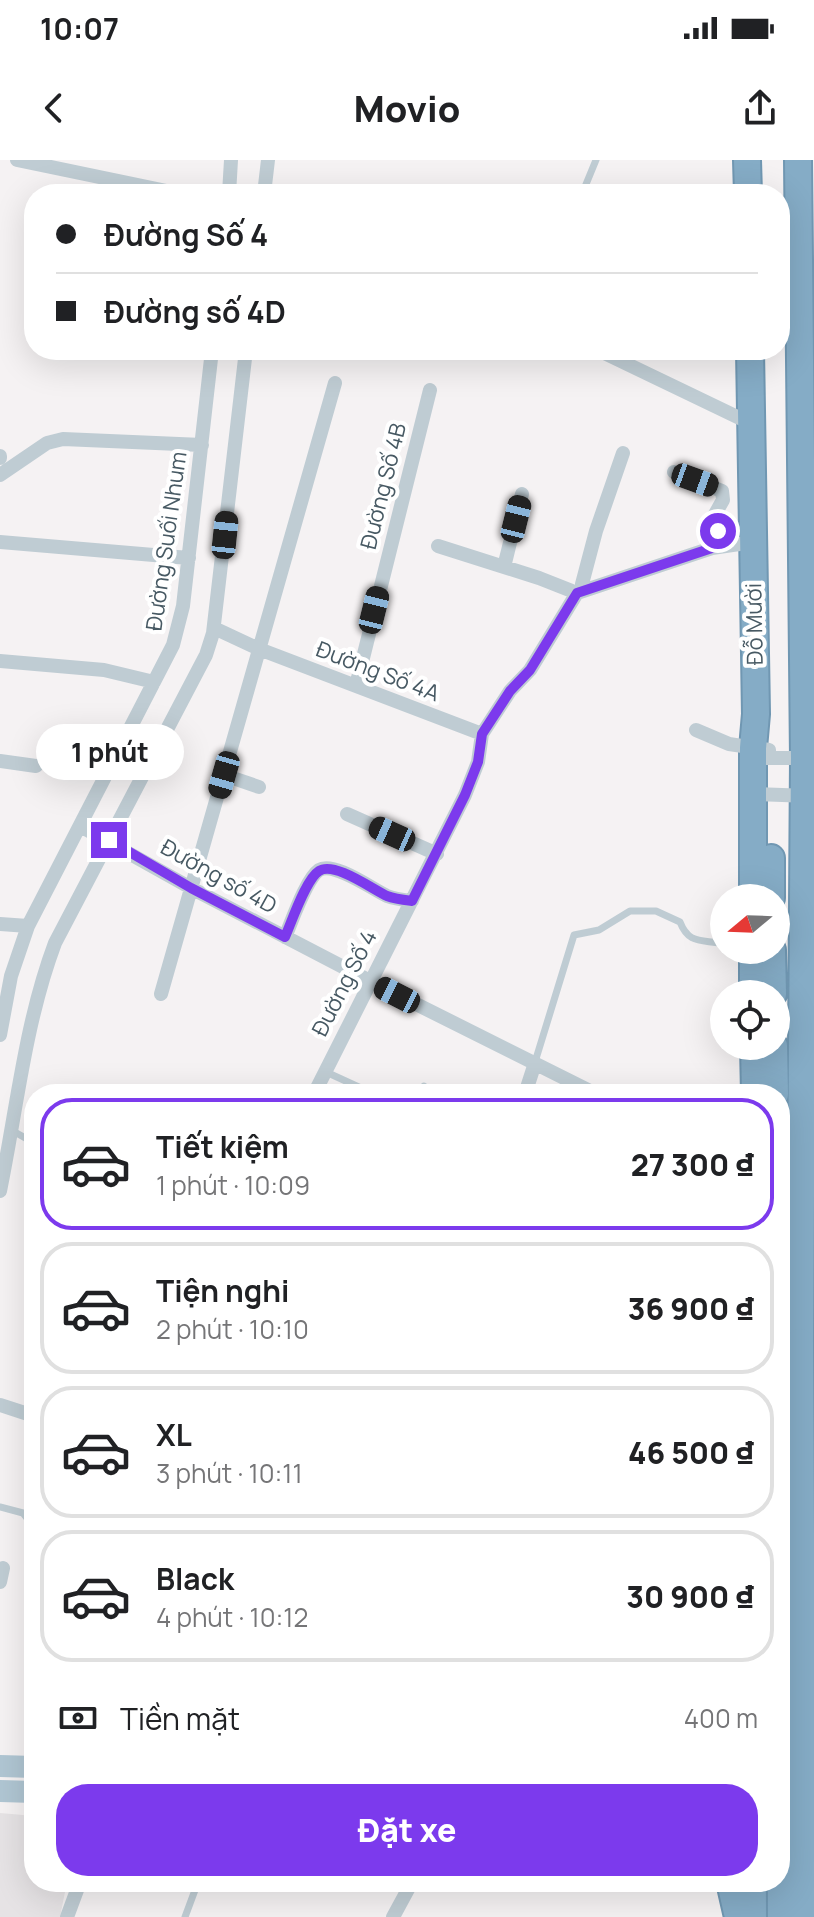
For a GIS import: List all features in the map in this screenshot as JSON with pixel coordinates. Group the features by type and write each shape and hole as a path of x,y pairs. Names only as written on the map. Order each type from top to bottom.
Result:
{"highway":[{"path":"747,160 748,184"},
{"path":"765,160 765,184"},
{"path":"803,1917 800,1238 809,796 805,173"},
{"path":"804,214 814,454"},
{"name":"Đỗ Mười","path":"750,360 756,714 761,753"},
{"name":"Đỗ Mười","path":"766,360 761,753 770,884"},
{"name":"Đỗ Mười","path":"754,884 762,795"},
{"path":"754,1060 755,1084"},
{"path":"774,1060 775,1084"},
{"path":"800,1238 814,1308"},
{"path":"790,1743 814,1743"},
{"path":"790,1803 814,1802"},
{"path":"790,1826 814,1827"},
{"path":"790,1878 814,1879"},
{"path":"732,1892 738,1917"},
{"path":"757,1892 757,1917"},
{"path":"781,1892 781,1917"}],"main road":[{"path":"0,1766 24,1767"},
{"path":"0,1791 24,1792"}],"street":[{"path":"17,160 133,184"},
{"path":"230,184 231,160"},
{"path":"265,184 268,160"},
{"name":"Đường Suối Nhum","path":"0,1035 11,976 28,926 173,645 183,606 211,360"},
{"path":"0,1191 29,1028 55,943 206,655 214,628 245,360"},
{"path":"619,360 752,424"},
{"path":"161,994 335,383"},
{"name":"Đường Số 4B","path":"356,686 430,390"},
{"path":"0,475 47,443 63,439 202,445"},
{"path":"581,591 596,531 623,453"},
{"path":"674,472 722,491 723,500 714,516 718,531 712,548"},
{"path":"504,567 522,494"},
{"path":"0,542 189,558"},
{"path":"438,546 581,591 712,548 753,542"},
{"name":"Đường Số 4","path":"318,1084 437,854 478,762 482,734 510,691 530,670 581,591"},
{"name":"Đường Số 4A","path":"214,628 259,649 482,734"},
{"path":"0,661 104,670 154,682"},
{"path":"696,730 761,753 809,758"},
{"path":"0,761 36,766"},
{"path":"224,775 259,787"},
{"path":"762,795 809,796"},
{"path":"347,814 437,854"},
{"name":"Đường số 4D","path":"80,826 285,937 576,1084"},
{"path":"285,937 308,885 317,871 324,868 336,869 390,897 412,901"},
{"path":"0,924 28,926"},
{"path":"528,1084 535,1063"},
{"path":"0,1405 24,1413"},
{"path":"67,1917 76,1892"},
{"path":"393,1917 407,1892"}],"lane":[{"path":"586,184 596,160"},
{"path":"535,1063 574,935 599,930 630,911 656,911 680,922 685,934 692,940 710,942"},
{"path":"324,1071 352,1084"},
{"path":"13,1131 24,1137"},
{"path":"0,1507 24,1514"},
{"path":"185,1917 194,1892"}],"shaded area":[{"path":"0,1813 24,1815 24,1892 65,1892 60,1917 0,1917"}],"tunnel":[{"path":"790,1154 806,1153"},
{"path":"790,1170 808,1169"}],"route":[{"path":"109,840 191,888 285,937 308,885 317,871 324,868 336,869 390,897 412,901 465,795 478,762 482,734 510,691 530,670 577,593 712,548 718,531"}]}
